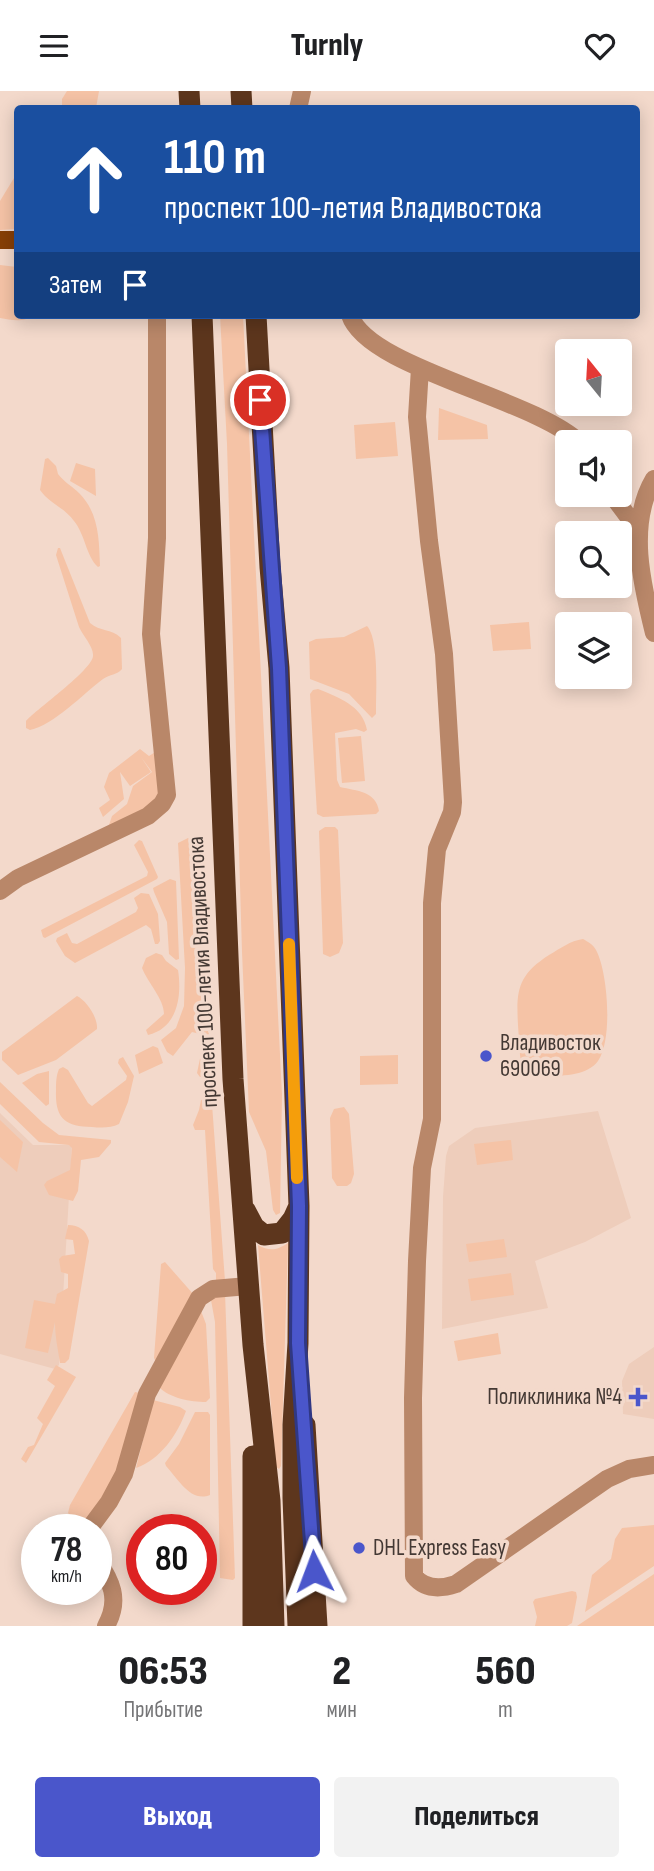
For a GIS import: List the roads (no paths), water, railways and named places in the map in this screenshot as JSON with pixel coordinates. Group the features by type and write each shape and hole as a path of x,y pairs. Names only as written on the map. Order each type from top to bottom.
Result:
{"highway":[{"name":"проспект 100-летия Владивостока","path":"202,319 228,979 248,1286 270,1501 274,1626"},
{"path":"256,319 279,668 299,1206 298,1343 293,1426 298,1626"},
{"path":"244,1208 254,1227 264,1235 282,1233 299,1206"},
{"path":"298,1343 317,1626"},
{"path":"253,1345 253,1626"}],"street":[{"path":"0,891 18,878 148,816 162,804 167,795 153,673 151,611 157,538 157,319"},
{"path":"352,319 366,338 420,368 519,407 565,430"},
{"path":"420,368 417,417 429,541 444,651 453,802 452,812 437,849 432,903 432,1119 426,1140 420,1190 413,1398 414,1576 428,1587 456,1584 607,1479 629,1469 654,1465"},
{"path":"654,479 644,502 639,531 641,571 654,633"},
{"path":"621,507 639,531"},
{"path":"100,1514 124,1474 147,1394 192,1310 202,1296 213,1289 248,1286"},
{"path":"106,1626 115,1600 112,1586"}],"place":[{"name":"Владивосток 690069","path":"486,1056"},
{"name":"Поликлиника №4","path":"638,1397"},
{"name":"DHL Express Easy","path":"359,1548"}]}
